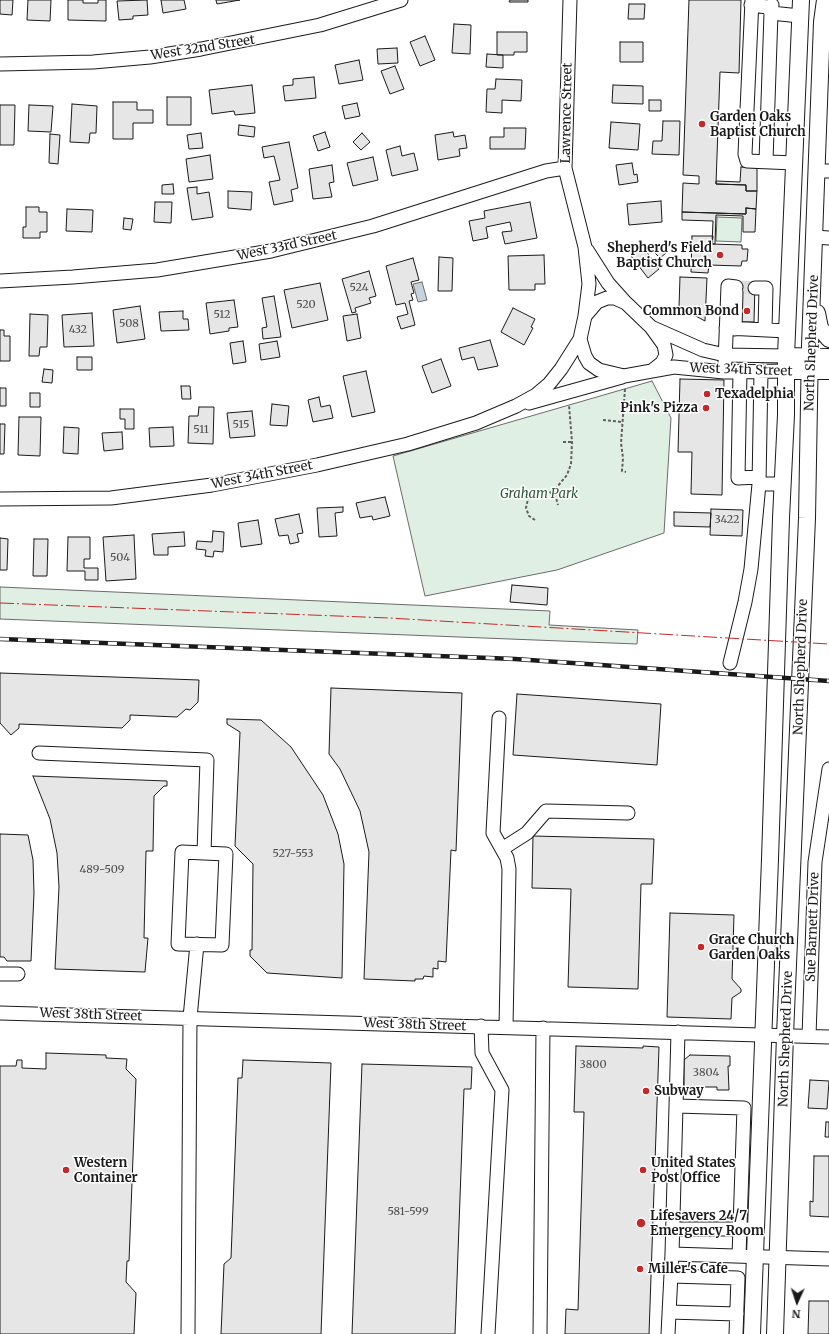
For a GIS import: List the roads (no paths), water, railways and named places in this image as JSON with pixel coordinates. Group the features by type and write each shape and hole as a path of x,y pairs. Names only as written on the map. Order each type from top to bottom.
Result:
{"main road":[{"path":"800,8 825,14"},
{"name":"North Shepherd Drive","path":"752,1334 747,1256 747,1229 757,1198 786,415 787,331 800,8"},
{"name":"North Shepherd Drive","path":"775,1334 785,1035 797,765 810,364 813,294 822,237 825,14"},
{"path":"794,166 823,171"},
{"path":"813,294 820,328 829,339"},
{"name":"West 34th Street","path":"786,364 810,364 829,357"},
{"name":"West 34th Street","path":"810,364 829,371"}],"street":[{"name":"West 32nd Street","path":"0,64 93,62 150,57 201,50 320,25 401,0"},
{"name":"Lawrence Street","path":"570,0 565,168 585,247 589,284 585,316"},
{"path":"794,166 747,161 745,154 748,75 751,3 768,6 800,8"},
{"path":"766,162 772,6"},
{"path":"748,75 769,76"},
{"name":"West 33rd Street","path":"0,281 81,277 156,270 271,251 373,226 546,171 565,168"},
{"name":"Lawrence Street","path":"585,247 608,283 626,303"},
{"path":"724,372 725,355 738,287"},
{"path":"761,288 765,330"},
{"path":"607,298 615,298 626,303 651,326 664,345 666,355 662,363 653,370 624,376 599,370 589,363 585,356 580,339 585,316 597,302 607,298"},
{"name":"West 34th Street","path":"651,326 703,350 725,355 786,364"},
{"path":"731,328 787,331"},
{"name":"West 34th Street","path":"0,499 111,498 212,485 263,476 408,444 476,423 516,406 536,395 549,384 561,369 580,339"},
{"name":"West 34th Street","path":"653,370 674,367 724,372 761,371 786,364"},
{"path":"740,371 738,478 783,484"},
{"path":"730,663 745,602 751,569 759,481 761,371"},
{"name":"West 34th Street","path":"516,406 624,376"},
{"path":"499,718 493,833 502,849 510,870 506,1027"},
{"path":"39,753 207,760 204,853"},
{"name":"Sue Barnett Drive","path":"810,1036 815,862 825,819 829,769"},
{"path":"502,849 527,833 546,811 628,813"},
{"path":"182,852 226,854 222,945 196,944 178,944 182,852"},
{"path":"188,1334 190,1018 196,944"},
{"path":"0,974 18,974"},
{"name":"West 38th Street","path":"0,1012 829,1037"},
{"path":"481,1026 482,1053 502,1090 488,1334"},
{"path":"540,1334 543,1028"},
{"path":"668,1334 672,1254 678,1032"},
{"path":"676,1106 760,1109"},
{"path":"672,1229 747,1229 740,1198 744,1108"},
{"path":"743,1133 759,1134"},
{"path":"742,1162 758,1162"},
{"path":"740,1198 757,1198"},
{"path":"672,1254 829,1259"},
{"path":"671,1276 738,1278 736,1334"},
{"path":"669,1312 737,1314"}],"tunnel":[{"path":"739,287 755,288"}],"railway":[{"path":"0,639 515,659 829,681"}],"place":[{"name":"Garden Oaks Baptist Church","path":"702,124"},
{"name":"Shepherd's Field Baptist Church","path":"720,255"},
{"name":"Common Bond","path":"747,311"},
{"name":"Texadelphia","path":"707,394"},
{"name":"Pink's Pizza","path":"706,408"},
{"name":"Grace Church Garden Oaks","path":"701,947"},
{"name":"Subway","path":"646,1091"},
{"name":"Western Container","path":"66,1170"},
{"name":"United States Post Office","path":"643,1170"},
{"name":"Lifesavers 24/7 Emergency Room","path":"641,1223"},
{"name":"Miller's Cafe","path":"640,1269"}],"park label":[{"name":"Graham Park","path":"539,494"}]}
